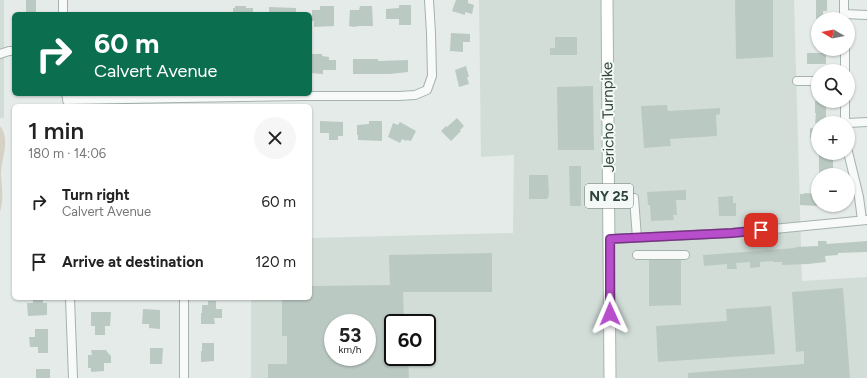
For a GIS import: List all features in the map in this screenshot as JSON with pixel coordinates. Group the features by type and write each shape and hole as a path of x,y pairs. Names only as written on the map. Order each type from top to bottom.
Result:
{"main road":[{"name":"Jericho Turnpike","path":"607,0 610,378"}],"street":[{"path":"63,0 63,12"},
{"path":"67,100 415,95 427,90 432,76 429,0"},
{"path":"844,0 844,12"},
{"path":"855,16 867,14"},
{"path":"0,54 12,51"},
{"path":"797,81 811,81"},
{"path":"855,123 867,122"},
{"path":"610,239 732,233 865,220 850,160"},
{"path":"634,198 637,238"},
{"path":"637,255 685,255"},
{"path":"70,300 72,378"},
{"path":"184,300 184,378"}],"shaded area":[{"path":"0,0 4,0 4,118 0,118"},
{"path":"479,0 794,0 802,281 867,277 867,378 251,378 251,300 312,300 312,238 513,233 514,155 481,157"},
{"path":"0,126 5,137 5,149 1,169 2,198 0,212"}],"building":[{"path":"26,0 36,0 36,12 26,12"},
{"path":"456,0 468,0 468,3 474,5 472,14 465,12 465,15 452,11"},
{"path":"735,0 773,0 773,57 736,59"},
{"path":"816,0 827,0 827,11 816,12"},
{"path":"399,5 411,5 411,25 399,25 399,19 386,19 386,9 399,8"},
{"path":"235,6 246,6 246,8 253,8 253,12 233,12 233,8 235,8"},
{"path":"320,6 334,6 334,26 314,27 314,21 312,21 312,10 320,10"},
{"path":"360,6 372,6 373,26 349,26 350,10 359,10"},
{"path":"269,7 296,8 296,12 269,12"},
{"path":"451,33 470,34 470,42 463,42 463,52 450,51"},
{"path":"555,37 577,37 577,55 550,55 550,48 555,48"},
{"path":"807,53 811,53 811,56 826,56 826,64 807,64"},
{"path":"312,54 322,54 322,56 329,57 329,60 336,60 336,70 323,70 323,74 312,73"},
{"path":"353,59 378,59 378,61 408,60 408,72 390,74 353,74"},
{"path":"466,66 469,84 459,87 455,70"},
{"path":"593,86 594,150 558,150 557,87"},
{"path":"667,105 668,111 720,108 720,114 716,115 717,136 670,139 671,146 644,148 641,106"},
{"path":"815,108 826,108 826,116 816,116"},
{"path":"457,118 464,126 451,141 441,131"},
{"path":"320,121 343,122 343,136 338,136 338,140 329,140 329,133 320,133"},
{"path":"369,121 382,121 382,141 358,140 357,125 369,124"},
{"path":"400,122 416,131 411,141 402,139 400,143 388,137 393,123 398,125"},
{"path":"819,160 833,160 833,168 819,168"},
{"path":"569,166 581,166 581,206 570,206"},
{"path":"529,175 548,175 549,194 547,199 529,199"},
{"path":"686,190 686,200 676,200 677,215 673,215 674,220 651,221 647,192"},
{"path":"800,194 811,194 811,206 800,205"},
{"path":"733,196 733,203 736,203 736,216 719,216 718,197"},
{"path":"818,241 826,241 827,244 867,241 867,252 838,253 838,255 825,256 826,262 808,264 782,265 782,262 773,261 760,262 760,267 750,268 750,262 736,263 737,269 727,269 727,264 704,266 703,255 818,246"},
{"path":"492,253 492,292 403,292 404,314 384,314 384,366 408,366 409,378 268,378 268,364 287,364 287,336 282,336 282,300 312,300 312,286 390,285 389,255"},
{"path":"649,260 681,260 681,305 649,306"},
{"path":"843,288 850,378 688,378 688,373 804,364 804,351 796,352 792,292"},
{"path":"33,300 43,300 43,303 47,303 47,315 28,316 27,303 33,303"},
{"path":"208,301 216,301 216,309 222,309 222,318 214,318 215,324 201,324 202,305 208,305"},
{"path":"771,306 775,354 658,362 656,326 727,321 726,309"},
{"path":"143,309 160,310 160,329 149,328 149,324 142,324"},
{"path":"91,312 111,312 110,326 105,326 105,335 95,335 95,326 91,326"},
{"path":"35,329 48,329 48,353 38,353 38,347 30,347 29,337 35,337"},
{"path":"202,343 214,343 214,361 201,362"},
{"path":"150,348 163,348 162,364 150,364"},
{"path":"91,350 106,350 111,356 111,363 104,363 104,371 91,372 91,368 88,368 88,355 92,355"},
{"path":"36,369 50,369 50,378 36,378"}],"route":[{"path":"610,314 610,239 652,238 761,230"}]}
